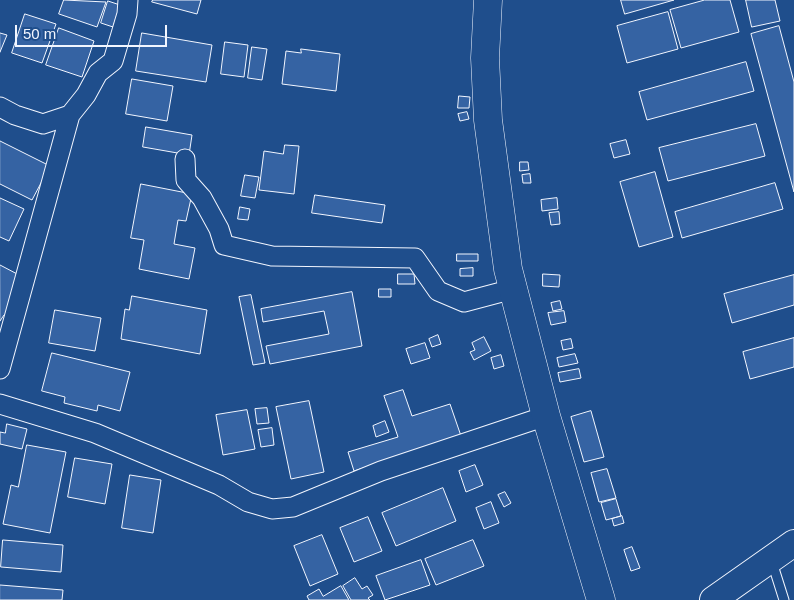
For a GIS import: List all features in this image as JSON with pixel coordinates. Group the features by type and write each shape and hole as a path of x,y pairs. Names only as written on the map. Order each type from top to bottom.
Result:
{"main road":[{"path":"488,0 485,58 488,120 508,269 546,416 601,600"},
{"path":"713,600 794,543"}],"street":[{"path":"0,369 70,115 86,96 98,73 113,61 127,14 128,0"},
{"path":"0,107 15,115 43,124 70,115"},
{"path":"185,159 186,180 202,198 219,229 224,245 272,256 415,258 438,291 464,302 513,289"},
{"path":"0,404 95,433 219,485 248,502 272,509 293,508 381,472 546,416"}],"lane":[{"path":"771,559 784,600"}],"building":[{"path":"64,0 106,2 97,27 59,14"},
{"path":"153,0 201,0 197,14 152,2"},
{"path":"621,0 674,0 625,14"},
{"path":"705,0 730,0 739,32 681,48 670,10"},
{"path":"746,0 775,0 780,21 752,27"},
{"path":"108,1 120,5 113,27 101,23"},
{"path":"668,12 678,49 627,63 617,26"},
{"path":"25,14 56,24 42,63 12,53"},
{"path":"779,26 794,82 794,192 751,34"},
{"path":"59,28 94,41 82,77 46,65"},
{"path":"0,33 7,35 0,52"},
{"path":"142,33 212,45 206,82 136,71"},
{"path":"225,42 248,45 244,77 221,74"},
{"path":"252,47 267,49 262,80 248,78"},
{"path":"301,49 340,54 336,91 282,84 286,51 301,53"},
{"path":"746,62 754,91 647,120 639,92"},
{"path":"132,79 173,86 167,121 126,114"},
{"path":"459,96 470,97 469,108 458,108"},
{"path":"467,112 469,119 460,121 458,114"},
{"path":"756,124 765,156 668,181 659,148"},
{"path":"146,127 192,135 189,155 143,147"},
{"path":"626,140 630,154 614,158 610,144"},
{"path":"0,141 50,166 32,200 0,184"},
{"path":"285,145 299,146 294,194 259,190 264,151 283,154"},
{"path":"520,162 528,162 529,170 520,171"},
{"path":"655,172 673,237 639,247 620,182"},
{"path":"530,174 531,183 523,183 522,175"},
{"path":"245,175 259,177 255,198 241,196"},
{"path":"775,183 783,209 682,238 675,212"},
{"path":"141,184 192,194 186,221 178,220 174,244 195,248 189,279 139,269 144,240 131,238"},
{"path":"315,195 385,205 382,223 312,213"},
{"path":"0,198 24,209 9,241 0,237"},
{"path":"557,198 558,209 542,211 541,200"},
{"path":"240,207 250,209 248,220 238,219"},
{"path":"559,212 560,224 551,225 549,213"},
{"path":"457,254 478,254 478,261 457,261"},
{"path":"0,265 21,276 6,316 4,315 0,321"},
{"path":"473,268 473,276 460,276 460,269"},
{"path":"398,274 414,274 415,284 398,284"},
{"path":"543,274 560,275 559,287 543,286"},
{"path":"794,275 794,305 732,323 724,294"},
{"path":"379,289 391,289 391,297 379,297"},
{"path":"352,292 362,346 270,364 266,346 329,334 324,311 263,322 261,309"},
{"path":"251,295 265,363 253,365 239,297"},
{"path":"132,296 207,310 200,354 121,339 125,309 129,310"},
{"path":"560,301 562,309 553,311 551,303"},
{"path":"55,310 101,318 95,351 49,343"},
{"path":"564,311 566,322 551,325 548,313"},
{"path":"438,335 441,344 432,347 429,339"},
{"path":"484,337 491,351 474,360 470,352 475,350 472,343"},
{"path":"794,338 794,367 750,379 743,352"},
{"path":"571,339 573,348 563,350 561,341"},
{"path":"425,343 430,358 411,364 406,349"},
{"path":"52,353 130,372 120,411 98,405 97,411 64,403 65,397 42,391"},
{"path":"575,354 578,363 559,367 557,358"},
{"path":"501,355 504,366 494,369 491,358"},
{"path":"579,369 581,378 560,382 558,373"},
{"path":"403,390 412,416 450,404 461,436 354,471 348,452 398,437 384,396"},
{"path":"309,401 324,472 291,479 276,407"},
{"path":"267,408 269,423 257,424 255,409"},
{"path":"247,410 255,449 223,455 216,415"},
{"path":"591,411 604,457 584,462 571,417"},
{"path":"385,421 389,432 376,437 373,426"},
{"path":"7,424 27,429 22,449 0,444 0,432 5,433"},
{"path":"272,428 274,445 261,447 258,430"},
{"path":"27,445 66,452 50,533 3,524 11,485 18,487"},
{"path":"75,458 112,464 105,504 68,497"},
{"path":"475,465 483,485 466,492 459,471"},
{"path":"607,469 616,498 599,502 591,473"},
{"path":"130,475 161,480 153,533 122,528"},
{"path":"443,488 456,521 396,546 382,513"},
{"path":"505,492 511,503 504,507 498,495"},
{"path":"616,499 621,516 606,520 601,503"},
{"path":"491,502 499,523 484,529 476,508"},
{"path":"622,516 624,523 614,526 612,519"},
{"path":"368,517 382,551 354,562 340,528"},
{"path":"322,535 338,574 310,586 294,546"},
{"path":"3,540 63,545 61,572 1,567"},
{"path":"473,540 484,566 436,585 425,559"},
{"path":"632,547 640,568 631,571 624,550"},
{"path":"421,560 430,585 385,600 376,576"},
{"path":"355,578 362,589 367,586 373,595 368,598 370,600 351,600 343,586"},
{"path":"0,585 63,590 62,600 0,600"},
{"path":"341,586 349,600 309,600 307,596 319,589 323,596"}]}
